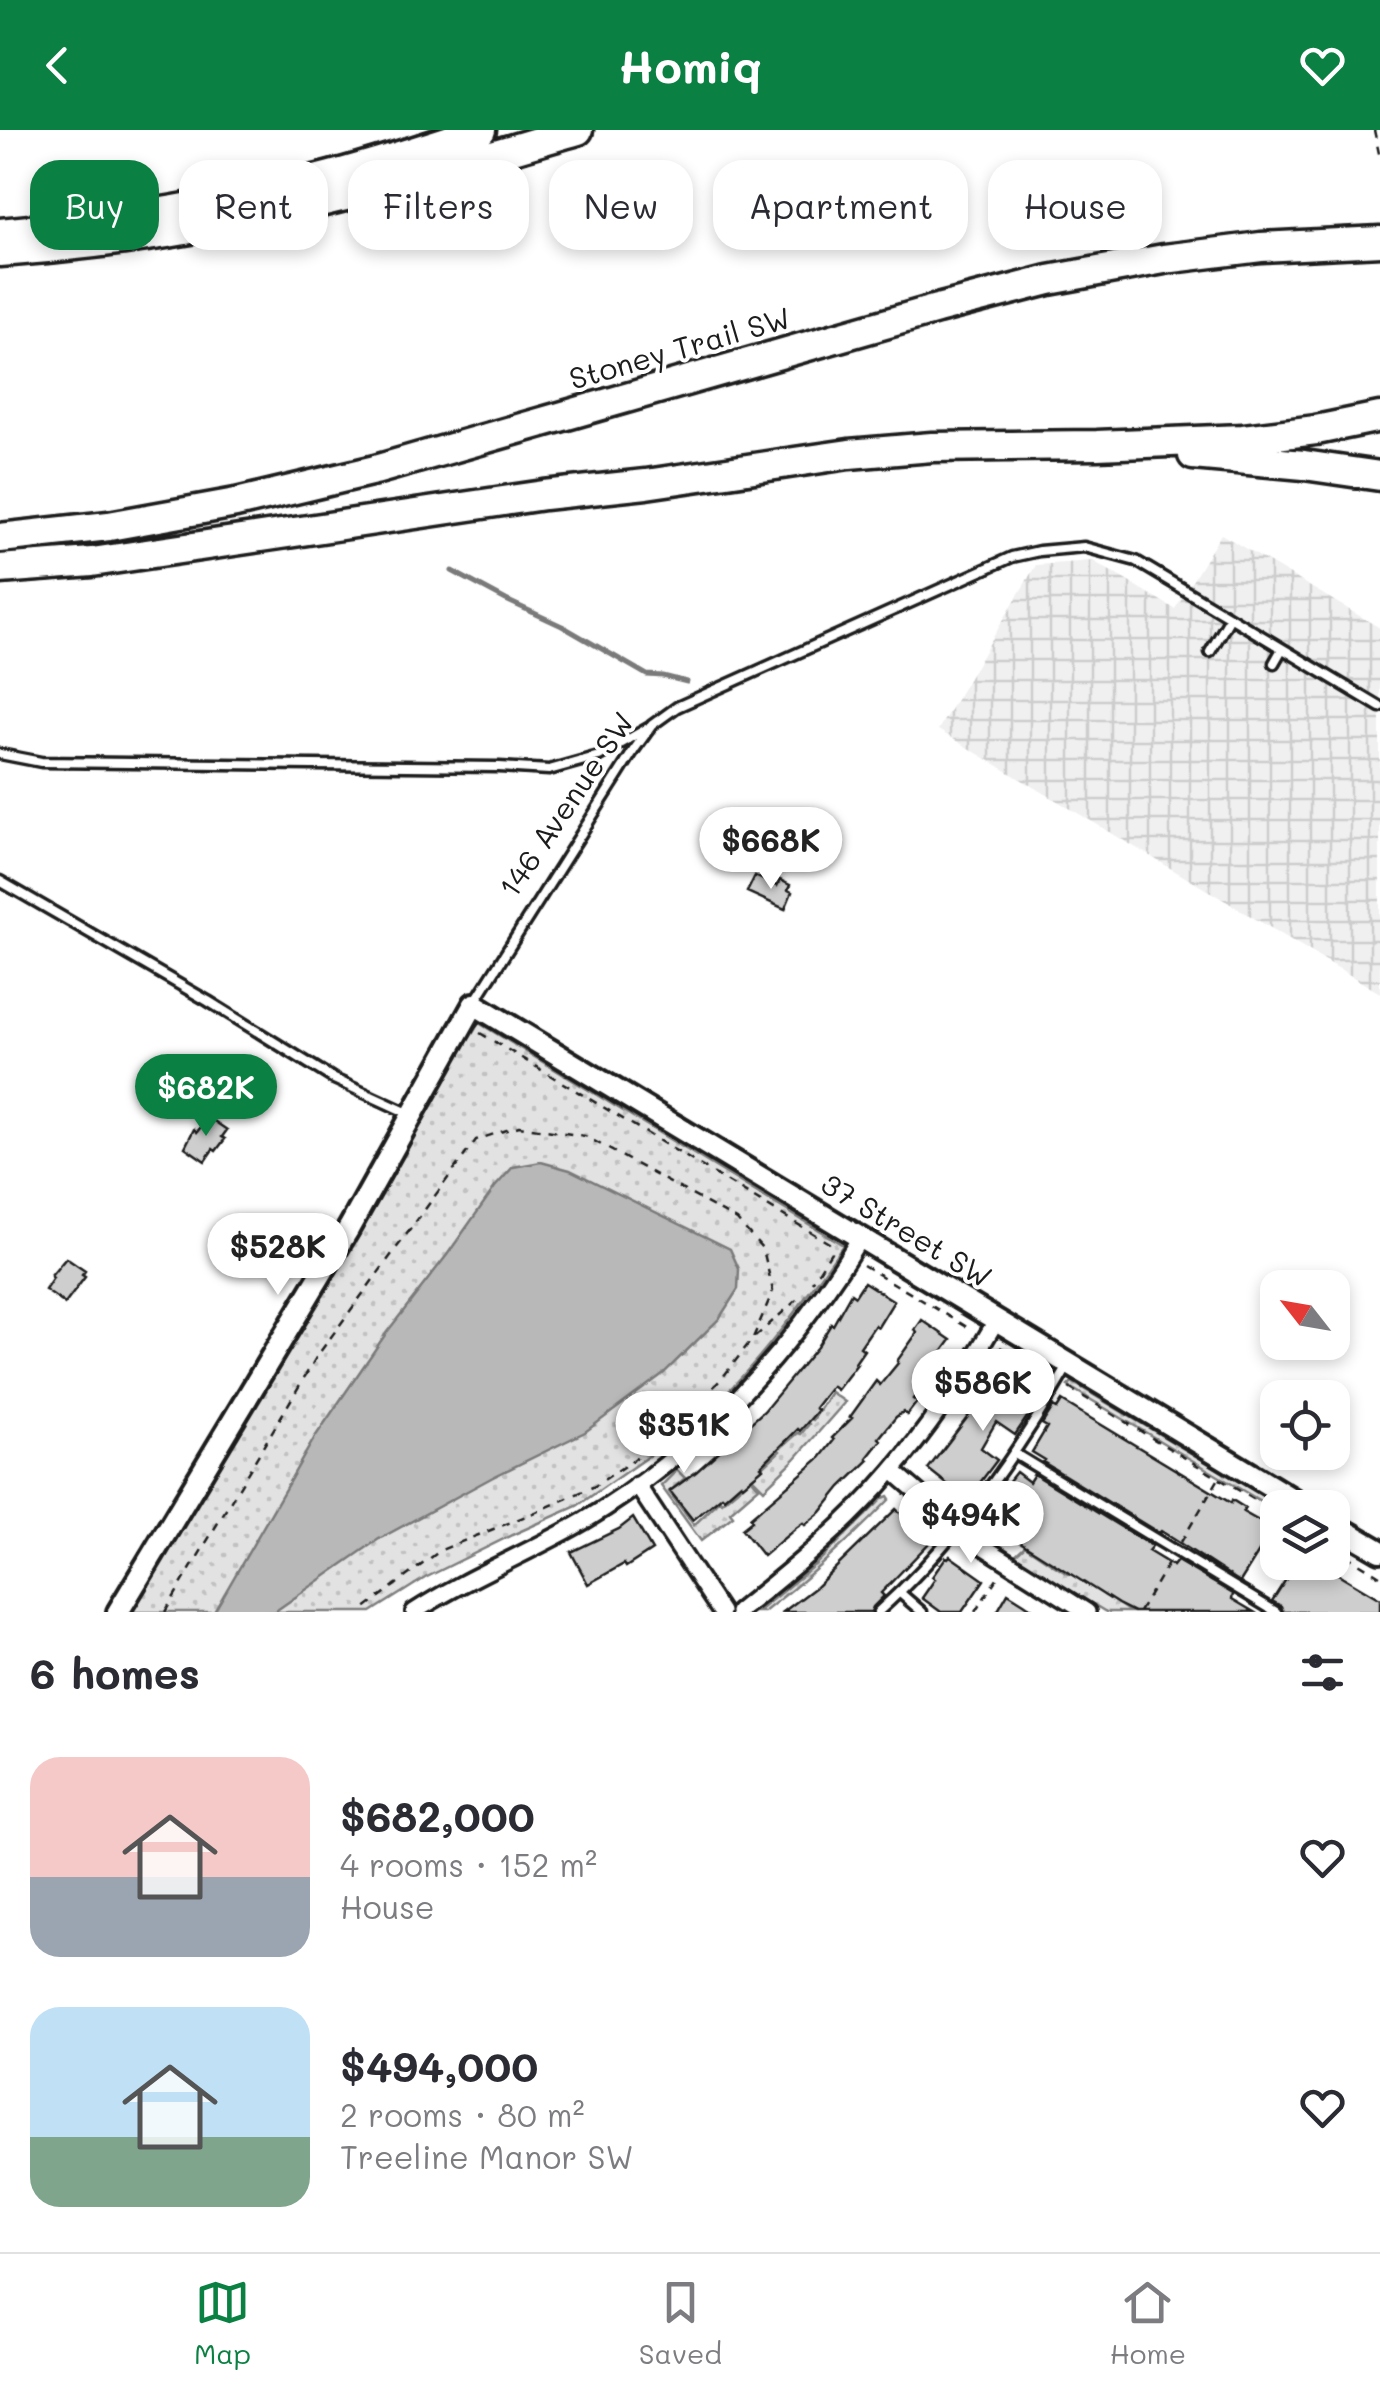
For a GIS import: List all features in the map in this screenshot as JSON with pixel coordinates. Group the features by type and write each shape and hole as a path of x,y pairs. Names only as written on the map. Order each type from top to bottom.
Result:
{"highway":[{"path":"0,234 145,215 240,197 319,179 482,130"},
{"path":"0,252 77,246 209,226 336,198 578,130"},
{"name":"Stoney Trail SW","path":"0,538 146,520 375,470 1049,280 1242,249 1380,240"},
{"path":"0,569 92,562 849,454 932,447 1243,439 1380,417"},
{"path":"1097,445 1380,476"}],"street":[{"name":"146 Avenue SW","path":"118,1612 349,1228 474,1004"},
{"name":"37 Street SW","path":"474,1004 1069,1365 1224,1470 1268,1490"},
{"path":"414,1612 584,1521 637,1485 717,1418 765,1370 830,1286 860,1238"},
{"path":"738,1612 832,1533 893,1471 962,1378 996,1321"},
{"path":"893,1471 1007,1563 1086,1612"},
{"path":"637,1485 721,1612"},
{"path":"1350,1534 1380,1551"}],"lane":[{"name":"146 Avenue SW","path":"474,1004 652,726 677,707 993,565 1039,551 1084,547 1136,560 1380,707"},
{"path":"1210,652 1230,618"},
{"path":"1274,663 1282,649"},
{"path":"0,754 41,762 498,766 549,770 599,756 652,726"},
{"path":"0,880 334,1079 412,1115"},
{"path":"878,1612 957,1526 1014,1454 1069,1365"},
{"path":"1014,1454 1276,1612"},
{"path":"899,1592 922,1612"}],"path":[{"path":"1374,130 1380,158"},
{"path":"488,1038 829,1242 831,1252 812,1280"},
{"path":"165,1612 317,1356 476,1140 519,1126 586,1136 737,1220 762,1249 773,1291 754,1338"},
{"path":"856,1260 974,1332"},
{"path":"360,1612 441,1550 595,1486 665,1438 724,1377 754,1338 803,1294"},
{"path":"1001,1348 1052,1378"},
{"path":"1067,1388 1224,1470 1260,1499"},
{"path":"1139,1612 1224,1470"},
{"path":"1350,1558 1380,1576"},
{"path":"976,1612 1007,1563"}],"shaded area":[{"path":"1221,534 1380,628 1380,993 938,730 1036,565 1093,561 1175,609"},
{"path":"479,1023 843,1245 748,1370 658,1453 657,1450 577,1506 425,1578 371,1612 119,1612"},
{"path":"541,1162 570,1170 730,1249 739,1269 738,1289 719,1319 664,1373 585,1432 379,1539 274,1612 214,1612 315,1437 387,1332 513,1167"},
{"path":"1072,1382 1260,1494 1260,1501 1068,1386"},
{"path":"831,1392 845,1402 764,1489 752,1477 780,1451 765,1435 782,1447 809,1424 800,1415 813,1420"},
{"path":"677,1470 685,1478 669,1492 694,1525 751,1478 759,1487 730,1512 733,1516 701,1541 661,1486"},
{"path":"888,1496 890,1499 829,1558 764,1612 757,1612 818,1562"},
{"path":"1025,1546 1130,1612 1106,1612 1014,1556"}],"building":[{"path":"755,876 777,886 780,880 790,885 788,890 792,892 785,909 747,892"},
{"path":"208,1117 227,1130 222,1137 225,1139 205,1161 185,1147 194,1129 197,1132"},
{"path":"66,1258 85,1271 85,1277 65,1304 45,1290"},
{"path":"864,1282 894,1301 860,1347 864,1350 857,1364 837,1390 832,1386 815,1408 818,1410 763,1468 693,1520 670,1491 764,1411 817,1347 851,1293 855,1296"},
{"path":"922,1320 951,1340 913,1399 917,1402 907,1415 903,1412 896,1417 879,1438 869,1460 821,1512 763,1556 742,1529 820,1458 876,1381 880,1385 898,1363"},
{"path":"999,1370 1040,1398 1015,1435 996,1422 981,1448 997,1460 967,1500 928,1469"},
{"path":"1062,1401 1231,1503 1232,1500 1260,1522 1260,1550 1240,1582 1032,1452 1047,1427 1042,1424 1053,1407 1057,1409"},
{"path":"1016,1472 1029,1482 1034,1474 1152,1546 1148,1551 1173,1566 1177,1561 1233,1594 1232,1599 1254,1612 1134,1612 1118,1604 1007,1537 982,1515"},
{"path":"896,1509 930,1542 881,1593 884,1596 871,1612 783,1612 816,1587"},
{"path":"633,1518 652,1550 588,1584 571,1552"},
{"path":"950,1556 984,1580 962,1612 941,1612 922,1598 935,1579 932,1577"},
{"path":"1285,1580 1348,1580 1380,1599 1380,1612 1283,1612 1272,1601"},
{"path":"1008,1593 1024,1603 1037,1612 997,1612"}],"waterway":[{"path":"452,571 562,626 647,675 687,682"}]}
